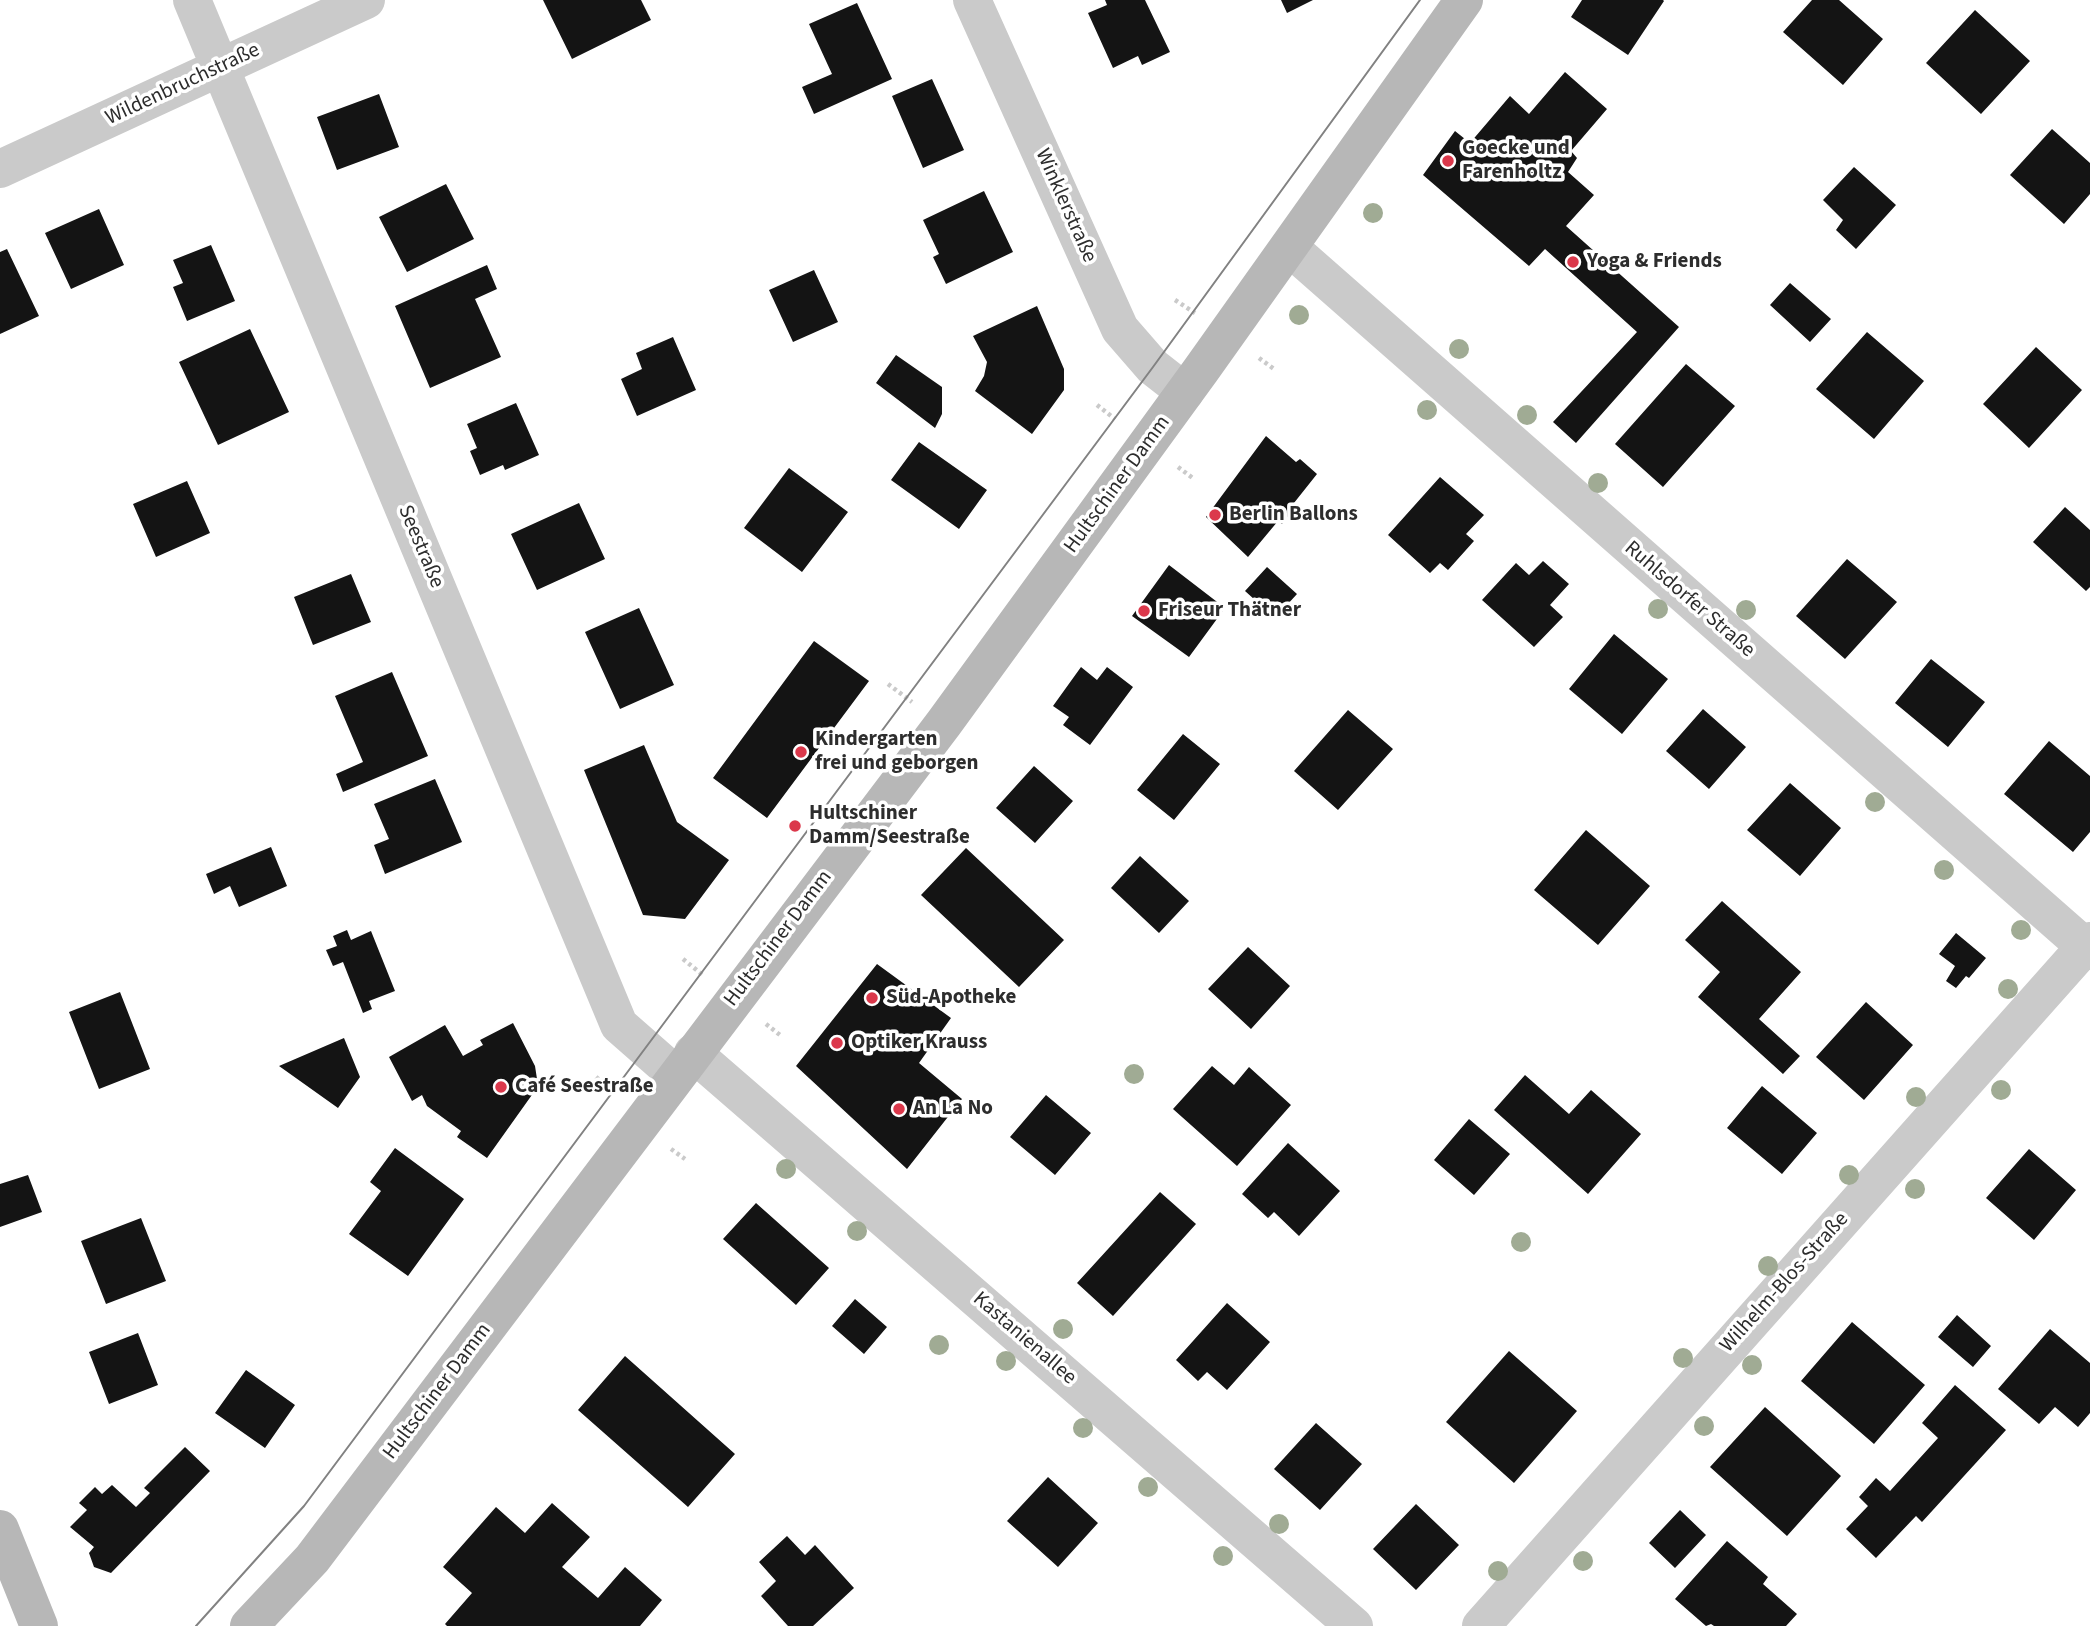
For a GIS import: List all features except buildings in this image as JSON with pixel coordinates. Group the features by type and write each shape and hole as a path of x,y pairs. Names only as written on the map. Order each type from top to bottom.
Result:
{"main road":[{"name":"Hultschiner Damm","path":"249,1626 312,1559 944,723 1185,392 1464,0"},
{"path":"0,1529 39,1626"}],"street":[{"name":"Seestraße","path":"192,0 619,1025 685,1064"},
{"name":"Wildenbruchstraße","path":"0,169 366,0"},
{"name":"Winklerstraße","path":"972,0 1120,329 1153,367 1185,392"},
{"name":"Ruhlsdorfer Straße","path":"1289,247 2088,946"},
{"name":"Wilhelm-Blos-Straße","path":"1481,1626 2088,946"},
{"name":"Kastanienallee","path":"685,1064 1354,1626"}],"tram line":[{"path":"196,1626 304,1506 1153,367 1420,0"}],"place":[{"name":"Goecke und Farenholtz","path":"1448,161"},
{"name":"Yoga & Friends","path":"1573,262"},
{"name":"Berlin Ballons","path":"1215,515"},
{"name":"Friseur Thätner","path":"1144,611"},
{"name":"Kindergarten frei und geborgen","path":"801,752"},
{"name":"Hultschiner Damm/Seestraße","path":"795,826"},
{"name":"Süd-Apotheke","path":"872,998"},
{"name":"Optiker Krauss","path":"837,1043"},
{"name":"Café Seestraße","path":"501,1087"},
{"name":"An La No","path":"899,1109"}]}
